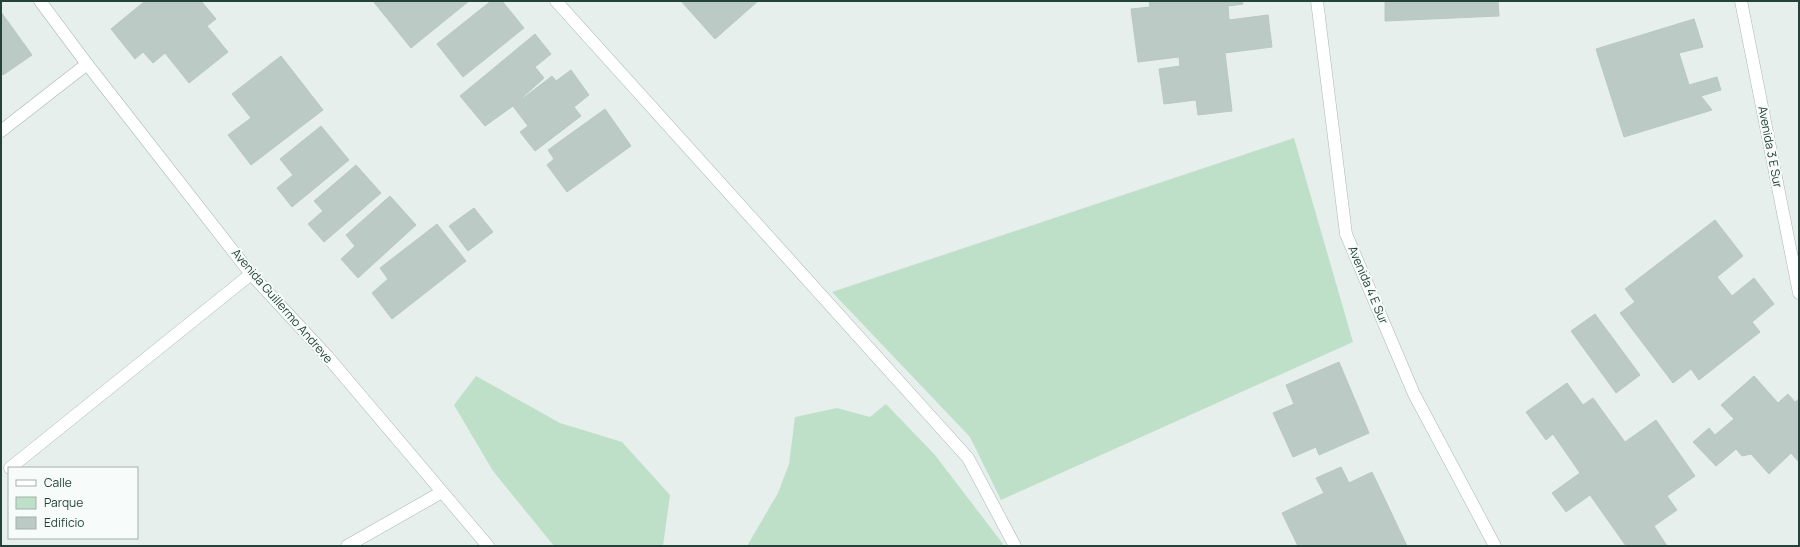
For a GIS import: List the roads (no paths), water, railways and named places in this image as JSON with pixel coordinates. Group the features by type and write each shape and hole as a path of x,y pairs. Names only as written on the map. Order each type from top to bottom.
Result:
{"street":[{"name":"Avenida Guillermo Andreve","path":"40,1 87,64 251,274 327,356 488,546"},
{"path":"556,1 968,458 1015,546"},
{"name":"Avenida 4 E Sur","path":"1317,1 1346,234 1414,394 1495,546"},
{"name":"Avenida 3 E Sur","path":"1741,1 1799,293"},
{"path":"1,131 87,64"},
{"path":"11,467 251,274"},
{"path":"346,546 442,492"}]}
